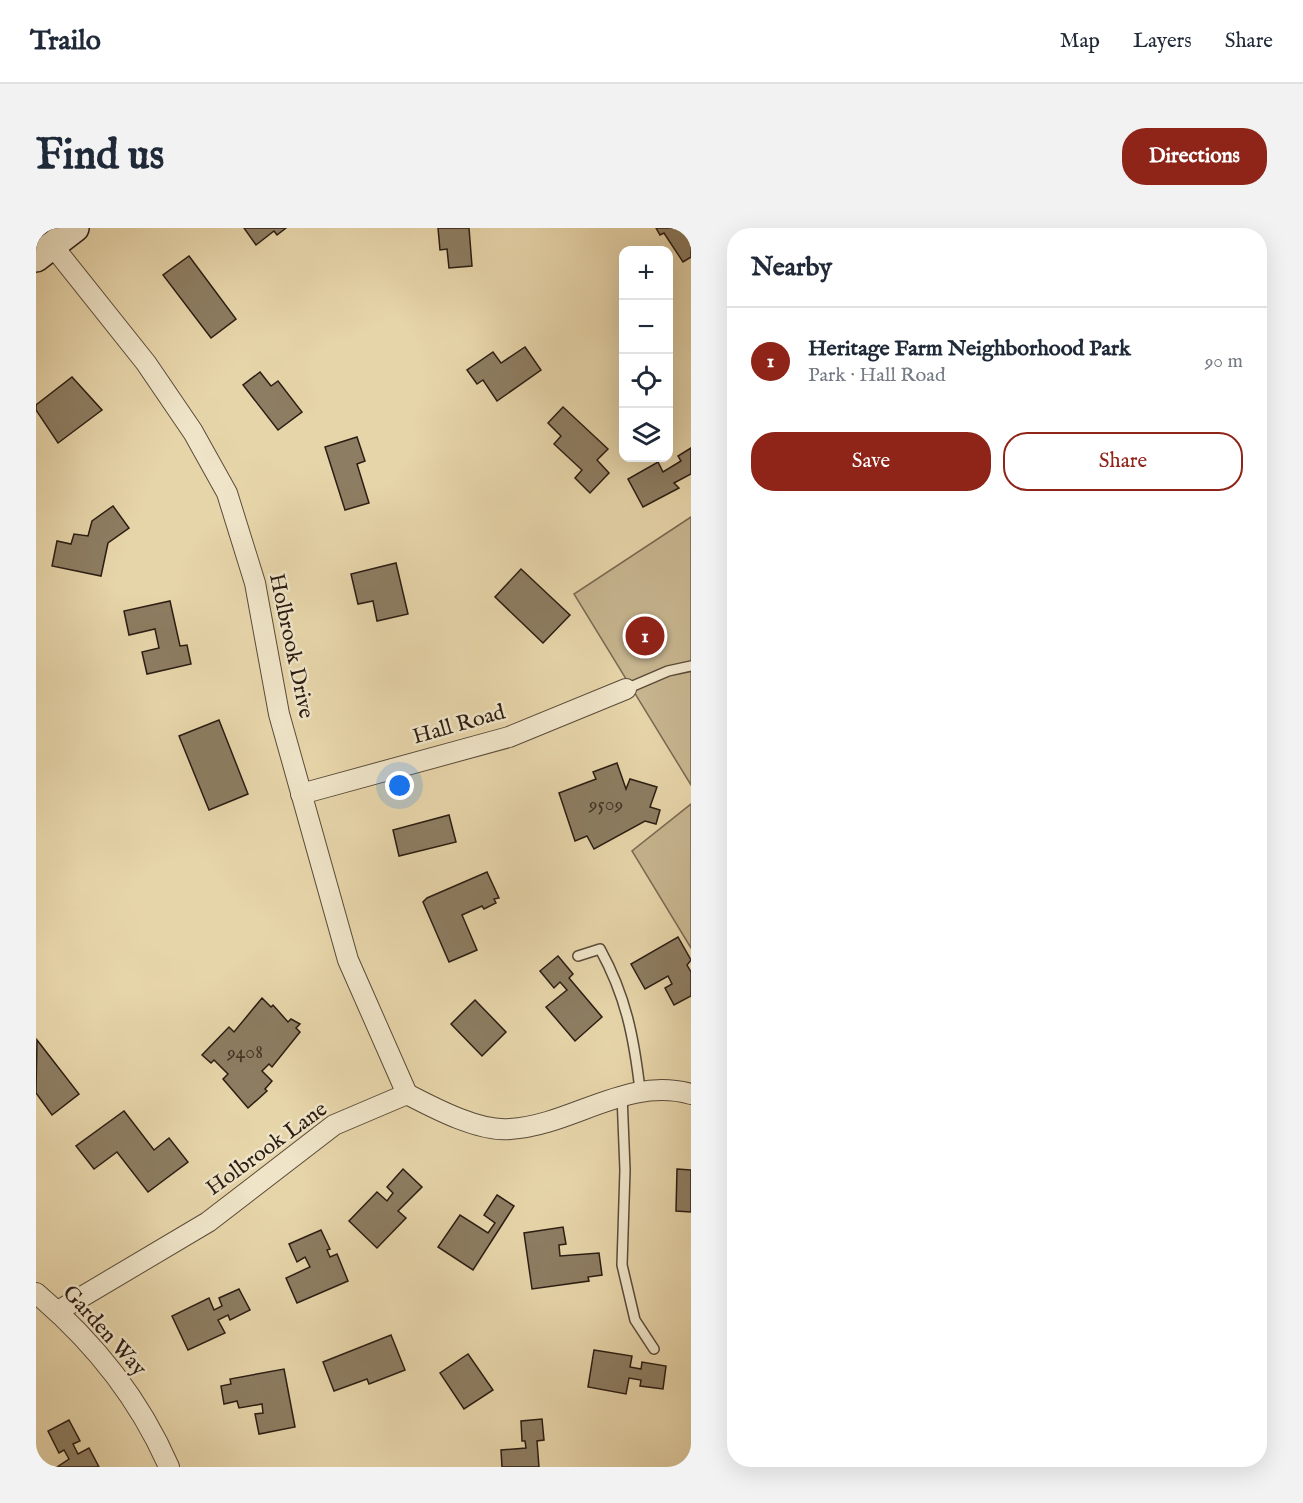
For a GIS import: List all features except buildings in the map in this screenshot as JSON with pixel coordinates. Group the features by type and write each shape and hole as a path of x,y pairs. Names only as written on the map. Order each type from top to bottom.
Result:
{"main road":[{"path":"44,251 75,228"}],"street":[{"name":"Holbrook Drive","path":"44,251 146,363 193,432 227,493 255,583 279,714 348,960 407,1094"},
{"name":"Hall Road","path":"301,794 509,736 626,689"},
{"path":"407,1094 452,1118 508,1130 553,1123 631,1093 675,1089 691,1094"},
{"name":"Holbrook Lane","path":"57,1311 208,1222 334,1125 407,1094"},
{"name":"Garden Way","path":"36,1293 57,1311 104,1360 135,1402 169,1467"}],"lane":[{"path":"626,689 668,671 691,666"},
{"path":"578,956 600,949 616,979 633,1036 622,1265 635,1320 654,1349"}],"shaded area":[{"path":"691,517 691,785 574,594"},
{"path":"691,804 691,948 632,851"}],"place":[{"name":"Heritage Farm Neighborhood Park","path":"645,636"}]}
